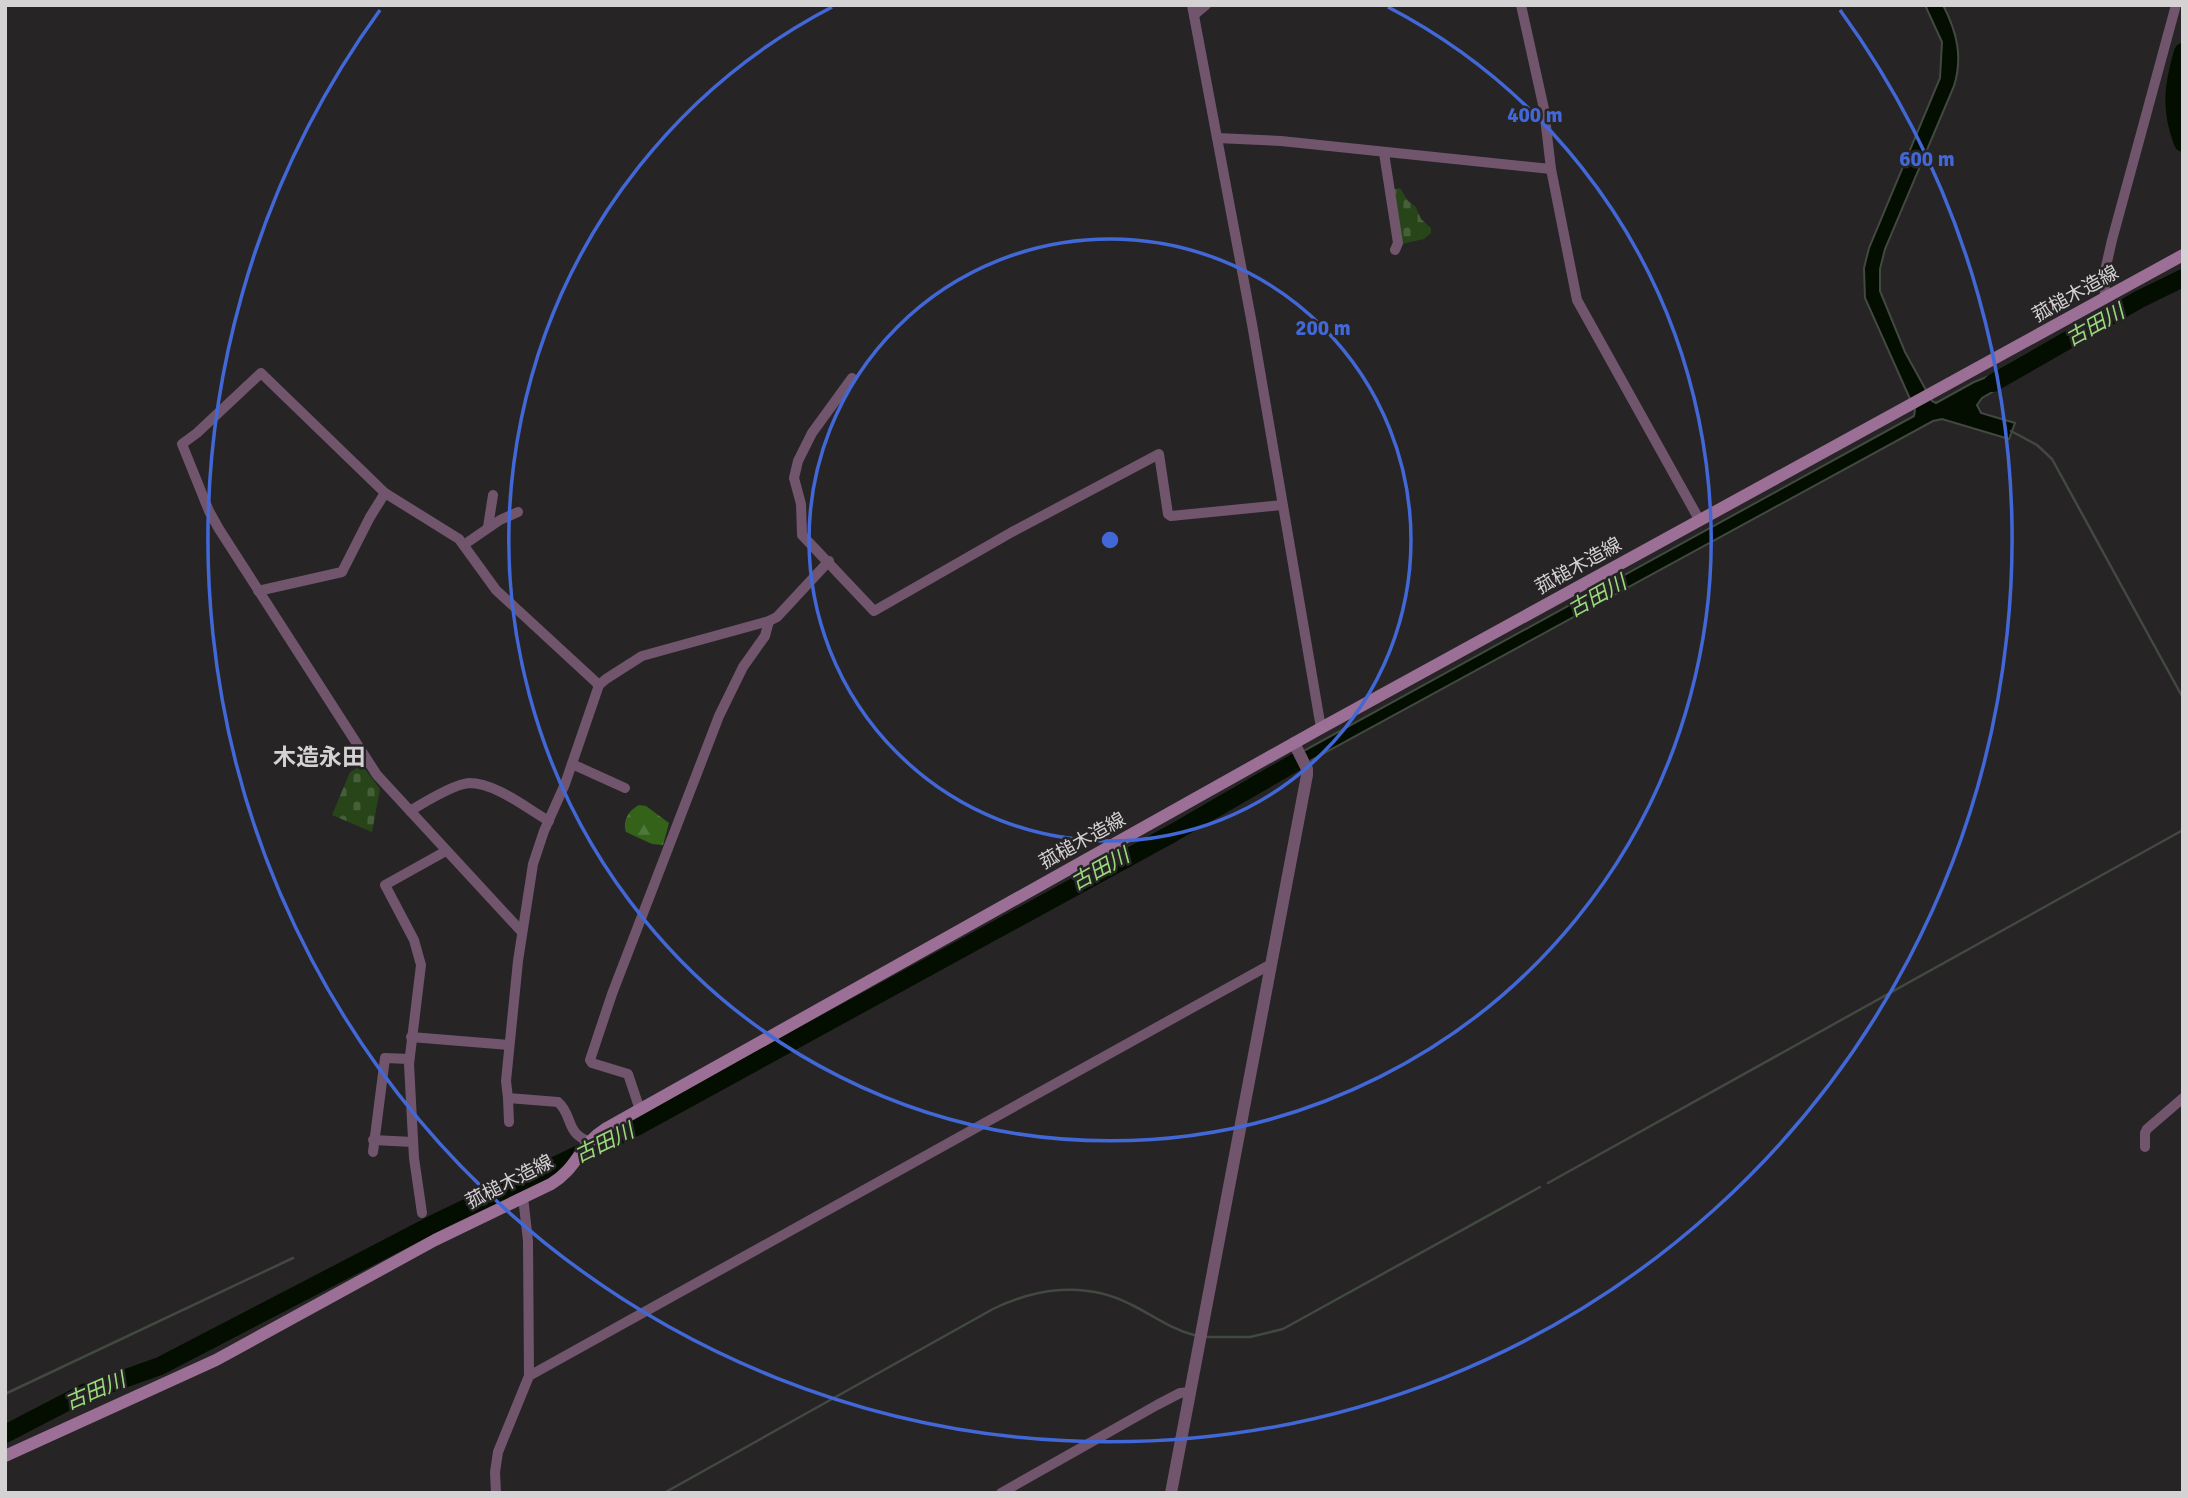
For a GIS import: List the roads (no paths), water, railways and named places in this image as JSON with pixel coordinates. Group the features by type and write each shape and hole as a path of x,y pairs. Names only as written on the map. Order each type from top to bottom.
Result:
{"main road":[{"name":"菰槌木造線","path":"5,1456 216,1360 435,1240 562,1177 573,1166 587,1142 640,1110 1296,747 1321,727 2183,255"}],"street":[{"path":"1206,5 1193,10 1252,324 1321,727"},
{"path":"1521,5 1544,109 1551,169 1580,309 1700,521"},
{"path":"2105,297 2105,275 2118,215 2176,5"},
{"path":"1217,138 1281,141 1551,169"},
{"path":"1384,153 1398,243 1395,250"},
{"path":"522,932 373,769 214,521 182,444 261,373 385,493 465,544 496,590 599,685"},
{"path":"852,378 812,433 798,461 794,478 801,504 802,535 874,611 1012,532 1159,454 1168,514 1171,516 1282,505"},
{"path":"258,592 342,572 385,493"},
{"path":"488,527 493,495"},
{"path":"465,544 488,527 518,512"},
{"path":"509,1122 506,1081 509,1045 533,864 599,685 642,656 777,617 829,562"},
{"path":"640,1110 628,1074 592,1063 590,1060 612,994 715,726 736,681 765,636 769,621"},
{"path":"1171,1493 1307,769 1296,747"},
{"path":"572,764 625,788"},
{"path":"410,811 430,799 470,783 504,794 549,821"},
{"path":"422,1213 413,1142 409,1059 419,988 420,958 414,940 385,885 446,851"},
{"path":"529,1376 1271,964"},
{"path":"411,1037 509,1045"},
{"path":"373,1152 385,1058 409,1059"},
{"path":"508,1098 558,1102 562,1105 573,1132 587,1142"},
{"path":"2145,1147 2147,1129 2183,1098"},
{"path":"373,1140 413,1142"},
{"path":"496,1493 498,1452 529,1376 528,1241 523,1197"},
{"path":"1001,1493 1157,1405 1180,1393 1191,1392"}],"water":[{"path":"1925,5 1943,5 1948,15 1957,45 1957,75 1885,249 1880,269 1880,291 1905,352 1932,401 1936,403 1974,382 2009,368 2015,379 1982,398 1977,405 1981,413 2015,423 2009,439 1942,419 1933,421 1286,774 1280,764 1914,416 1915,410 1865,298 1864,268 1869,248 1940,78 1942,42"}],"waterway":[{"path":"2183,52 2174,98 2176,119 2183,143"},
{"name":"古田川","path":"1993,383 2140,299 2183,278"},
{"path":"2011,431 2037,445 2052,459 2183,698"},
{"name":"古田川","path":"5,1434 84,1393 160,1366 441,1220 636,1127 1173,833 1301,759"},
{"path":"1548,1183 2183,830"},
{"path":"1207,1337 1250,1337 1283,1329 1540,1187"},
{"path":"5,1394 293,1258"},
{"path":"664,1493 993,1309 1026,1296 1061,1290 1096,1292 1130,1304 1194,1335"}],"district":[{"name":"木造永田","path":"319,757"}]}
